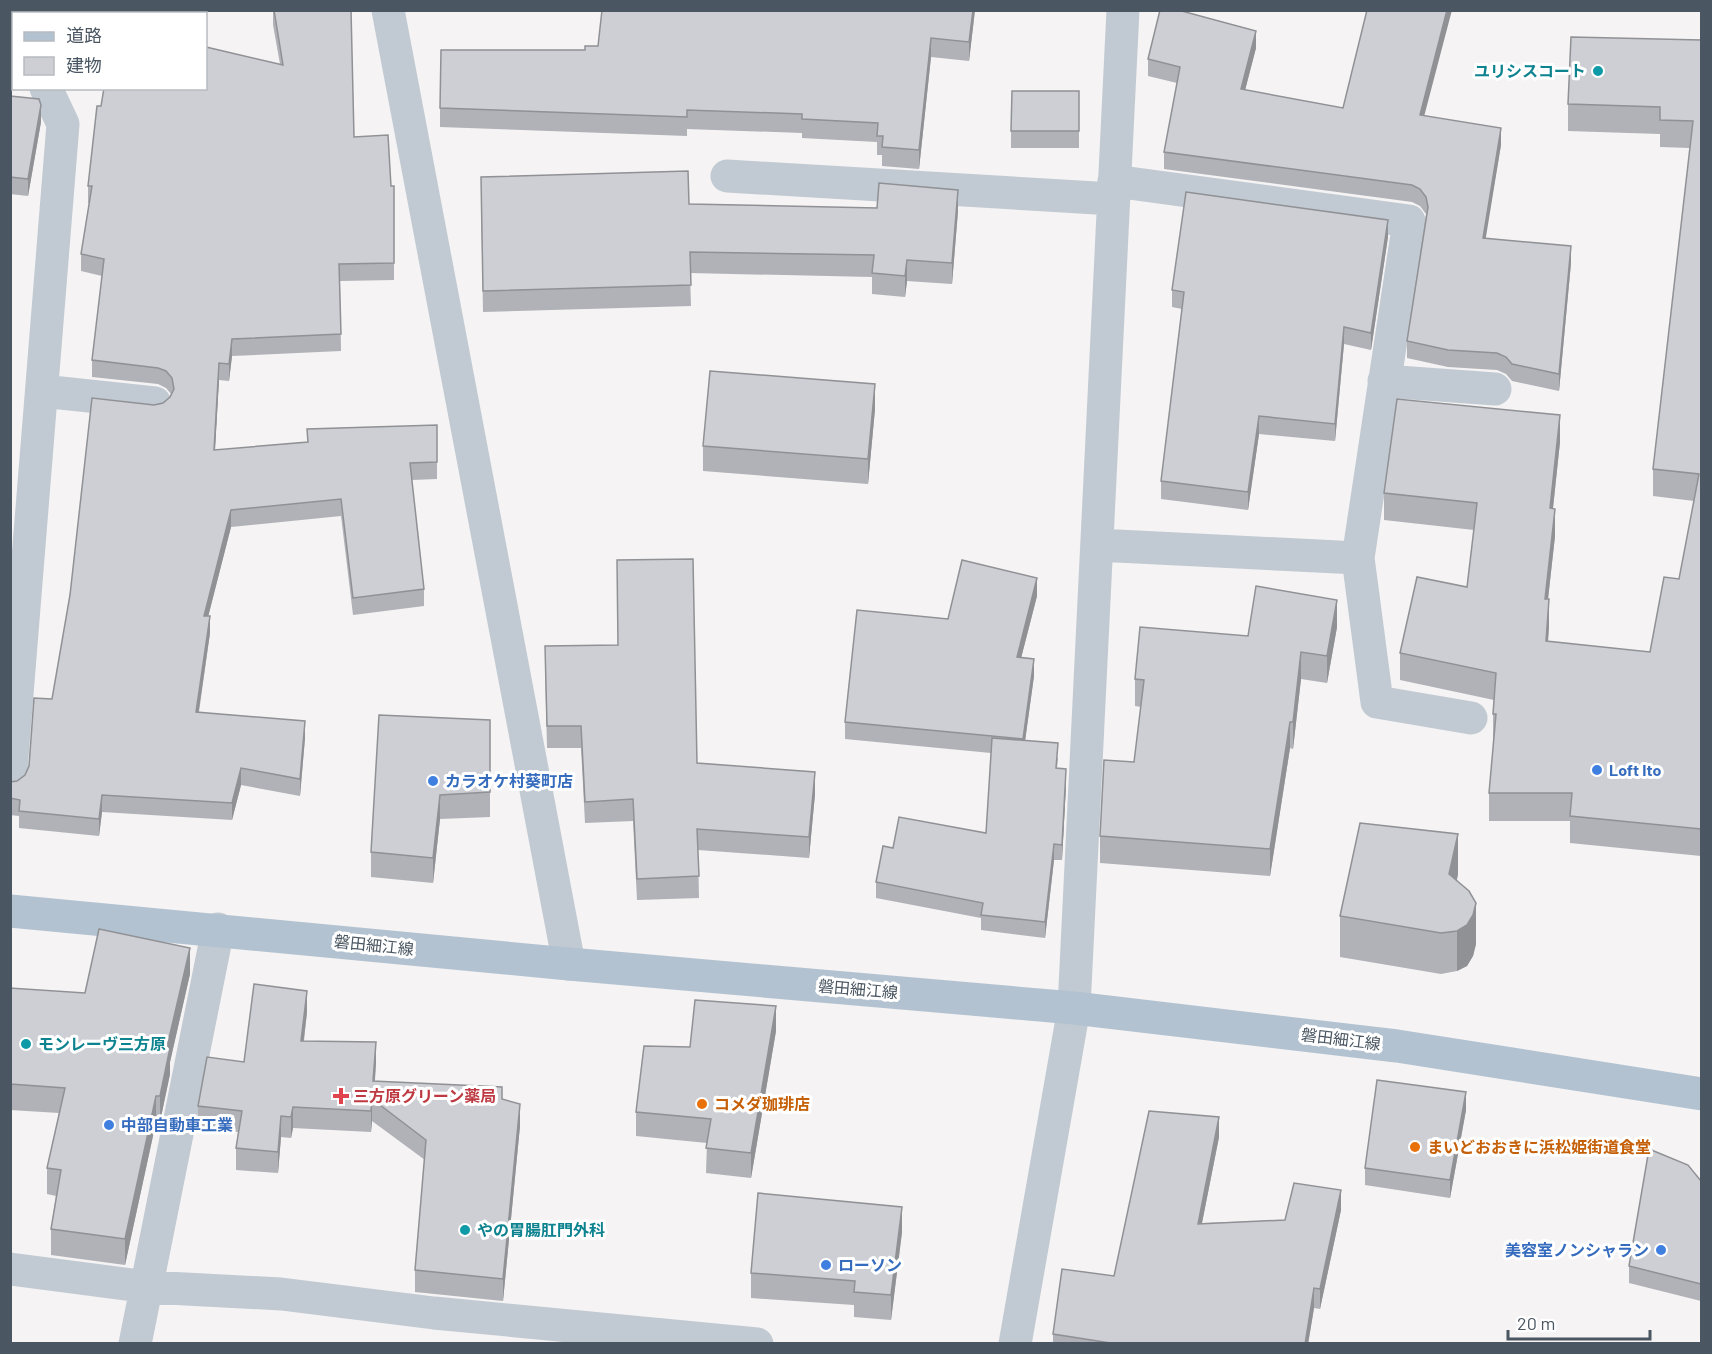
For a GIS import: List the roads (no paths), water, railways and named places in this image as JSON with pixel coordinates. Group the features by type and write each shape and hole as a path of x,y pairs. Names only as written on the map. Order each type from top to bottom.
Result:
{"main road":[{"name":"磐田細江線","path":"10,910 569,964 1074,1008 1396,1046 1701,1094"}],"street":[{"path":"388,10 569,964"},
{"path":"1015,1344 1074,1008 1123,10"},
{"path":"10,781 63,124 47,90"},
{"path":"727,176 1113,190 1409,221 1358,558 1377,702 1471,718"},
{"path":"1384,381 1495,389"},
{"path":"42,390 155,403"},
{"path":"1097,545 1358,558"},
{"path":"135,1344 218,929"},
{"path":"10,1269 148,1287 281,1294 434,1313 757,1344"}],"place":[{"name":"ユリシスコート","path":"1598,71"},
{"name":"Loft Ito","path":"1597,770"},
{"name":"カラオケ村葵町店","path":"433,781"},
{"name":"モンレーヴ三方原","path":"26,1044"},
{"name":"三方原グリーン薬局","path":"341,1096"},
{"name":"コメダ珈琲店","path":"702,1104"},
{"name":"中部自動車工業","path":"109,1125"},
{"name":"まいどおおきに浜松姫街道食堂","path":"1415,1147"},
{"name":"やの胃腸肛門外科","path":"465,1230"},
{"name":"美容室ノンシャラン","path":"1661,1250"},
{"name":"ローソン","path":"826,1265"}]}
